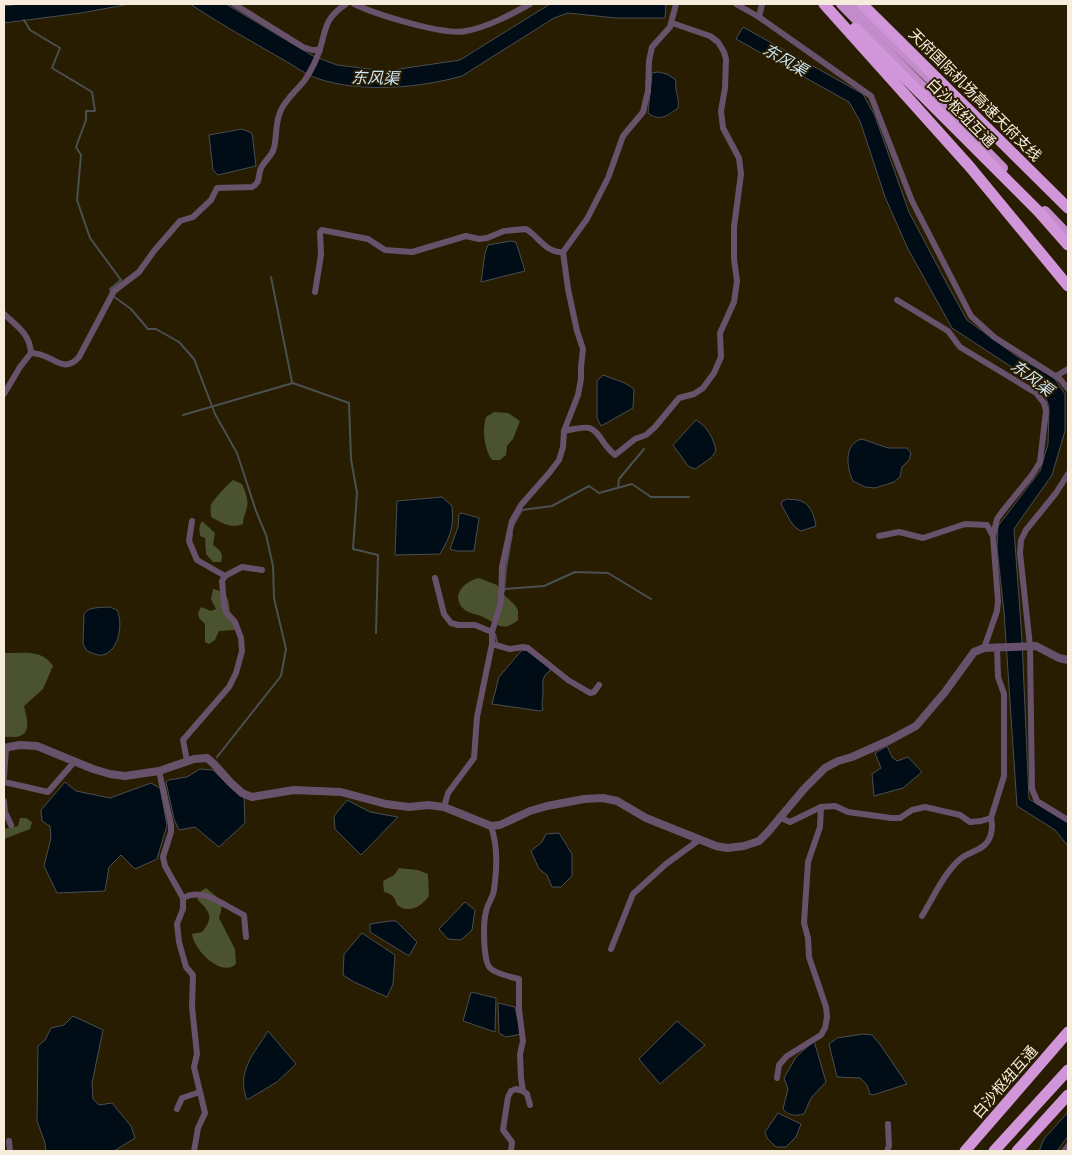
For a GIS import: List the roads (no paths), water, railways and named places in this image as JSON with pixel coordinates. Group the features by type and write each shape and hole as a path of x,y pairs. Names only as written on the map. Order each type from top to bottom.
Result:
{"highway":[{"path":"824,4 970,166 1068,286"},
{"name":"白沙枢纽互通","path":"830,4 1032,205 1068,245"},
{"path":"840,4 1068,235"},
{"path":"854,4 1068,216"},
{"name":"天府国际机场高速天府支线","path":"862,4 1068,208"},
{"name":"白沙枢纽互通","path":"965,1151 1068,1032"},
{"path":"994,1151 1068,1070"},
{"path":"1019,1148 1068,1095"}],"street":[{"path":"234,4 303,47 319,53"},
{"path":"31,354 40,353 50,357 58,364 66,365 74,362 79,357 112,294 139,272 180,221 193,217 211,200 217,188 252,187 256,185 259,181 260,170 272,155 277,119 281,109 305,79 319,53 328,21 336,11 346,4"},
{"path":"354,4 400,20 453,32 465,32 493,22 530,4"},
{"path":"316,292 321,255 320,232 322,230 368,240 384,250 412,252 466,236 480,239 504,231 526,229 545,246 557,253 562,252 587,219 608,178 623,136 643,112 648,91 649,61 652,47 672,23 676,4"},
{"path":"736,4 759,17 871,96 912,201 971,316 994,337 1056,376 1068,389"},
{"path":"759,17 762,4"},
{"path":"564,431 592,428 598,433 610,452 615,455 635,439 646,435 656,427 680,398 694,394 703,388 714,373 721,357 720,333 734,302 737,281 734,259 734,227 742,174 739,158 723,128 721,111 726,88 726,58 718,42 710,36 672,23"},
{"path":"444,807 448,793 474,758 477,717 492,644 492,632 501,602 502,567 512,521 521,505 559,460 563,447 564,431 578,395 583,349 572,306 562,252"},
{"path":"897,300 948,332 956,344 964,350 1036,393 1044,403 1046,411 1038,466 997,519 993,536 998,600 997,611 984,648"},
{"path":"4,314 26,334 31,346 31,354 20,367 4,394"},
{"path":"1056,376 1068,368"},
{"path":"1068,474 1056,493 1026,530 1021,540 1020,553 1028,646 1032,789 1037,800 1068,820"},
{"path":"192,520 189,541 197,560 225,576"},
{"path":"879,536 899,532 923,538 966,524 988,525 993,536"},
{"path":"187,761 182,740 229,687 236,673 242,651 241,638 235,622 226,612 224,605 222,581 225,576 242,567 262,570"},
{"path":"435,578 444,614 451,623 475,625 492,632"},
{"path":"492,644 510,649 528,648 568,680 590,693 594,692 599,684"},
{"path":"4,777 5,748 19,745 37,746 110,774 125,776 158,771 201,757 214,764 242,793 252,797 294,790 341,792 386,804 408,807 428,805 444,807 490,826 500,825 530,811 548,806 584,799 603,798 616,801 646,818 700,840 727,848 744,846 759,841 825,768 890,740 916,726 945,692 974,652 984,648 1036,646 1059,658 1068,660"},
{"path":"922,916 960,858 986,844 990,839 993,824 991,818 1004,776 1004,694 998,677 1001,647"},
{"path":"4,782 48,792 75,761"},
{"path":"158,771 171,825 171,832 163,857 165,866 183,898 184,909 176,924 186,967 193,976 192,1007 198,1054 194,1067 205,1113 198,1128 194,1151"},
{"path":"4,802 5,812 11,826"},
{"path":"779,817 790,822 820,807 835,806 848,812 891,818 900,818 912,810 925,808 960,816 970,822 991,818"},
{"path":"777,1078 779,1065 787,1056 821,1035 826,1022 826,1007 809,956 808,938 804,923 808,862 820,826 820,807"},
{"path":"490,826 497,849 494,893 486,910 484,926 487,960 489,967 494,971 519,979 519,1009 523,1040 520,1054 523,1091"},
{"path":"611,949 633,894 666,864 700,840"},
{"path":"183,898 190,894 203,894 244,915 246,937"},
{"path":"511,1151 512,1142 503,1130 508,1097 516,1089 523,1091 527,1094 530,1105"},
{"path":"177,1109 182,1098 200,1092"},
{"path":"887,1151 889,1146 888,1124"},
{"path":"9,1141 10,1151"},
{"path":"1064,1151 1068,1146"}],"water":[{"path":"19,4 130,4 81,13 4,23 4,6"},
{"name":"东风渠","path":"190,4 226,4 313,56 337,65 386,71 460,60 550,4 666,5 665,18 616,18 568,13 554,18 462,76 428,84 372,87 336,83 309,75"},
{"name":"东风渠","path":"743,27 863,94 875,116 909,212 967,320 1018,357 1054,378 1065,394 1065,431 1052,475 1014,529 1022,640 1029,799 1068,823 1068,846 1055,830 1017,806 1004,612 997,548 998,526 1040,471 1048,444 1049,407 1044,393 1033,381 952,328 908,249 885,197 860,121 849,102 736,39"},
{"path":"652,73 667,74 676,80 678,108 663,117 652,116 648,113"},
{"path":"242,129 252,133 256,166 218,175 213,170 209,135"},
{"path":"511,241 516,242 525,271 481,282 488,245"},
{"path":"603,375 625,383 634,389 633,408 601,426 597,418 597,381"},
{"path":"696,420 709,433 716,451 711,458 695,469 688,466 673,445"},
{"path":"862,439 888,448 907,448 911,453 909,460 902,467 900,477 894,482 875,488 865,487 853,481 848,463 849,450 856,441"},
{"path":"442,497 452,506 453,520 449,536 440,554 395,555 397,501"},
{"path":"787,499 799,500 806,504 812,512 816,526 801,531 796,528 782,506 781,502"},
{"path":"462,513 479,518 474,551 450,549 458,527 459,514"},
{"path":"110,607 117,610 119,615 119,635 109,652 97,655 87,651 83,644 84,614 92,609"},
{"path":"526,650 550,668 550,671 543,680 543,710 492,704 499,677 521,651"},
{"path":"887,746 892,757 897,761 908,757 922,772 903,788 874,796 872,774 881,768 875,753"},
{"path":"200,769 213,770 244,798 245,823 219,847 195,827 179,830 174,819 166,782 187,777"},
{"path":"65,782 76,791 110,798 151,783 160,788 167,825 157,859 135,869 121,855 109,867 105,891 57,893 44,866 51,838 50,826 42,821 41,810"},
{"path":"347,800 370,812 398,817 361,855 335,829 334,816"},
{"path":"559,833 572,854 572,876 561,887 552,887 547,875 539,869 531,851 542,842 546,834"},
{"path":"465,902 475,910 472,930 461,940 448,939 439,929"},
{"path":"396,921 417,942 409,956 370,932 370,924"},
{"path":"362,933 395,955 393,984 387,997 343,975 344,954"},
{"path":"471,992 496,998 495,1032 463,1021"},
{"path":"498,1003 515,1007 521,1034 506,1037 499,1033"},
{"path":"73,1016 103,1030 92,1083 93,1099 99,1105 112,1103 131,1126 135,1138 114,1151 46,1151 37,1121 38,1046 45,1040 51,1028 64,1025"},
{"path":"677,1021 705,1045 660,1084 639,1059"},
{"path":"268,1031 296,1064 277,1082 247,1100 244,1090 245,1071 252,1055"},
{"path":"863,1034 872,1035 907,1084 873,1095 870,1094 867,1085 860,1078 837,1077 829,1044 837,1038"},
{"path":"814,1041 826,1082 811,1098 804,1114 790,1114 783,1109 788,1089 784,1078 796,1057"},
{"path":"1068,1112 1068,1136 1057,1151 1039,1151 1044,1139"},
{"path":"778,1113 801,1124 796,1137 786,1147 776,1147 767,1138 765,1132"}],"waterway":[{"path":"24,20 30,30 60,48 52,68 92,92 95,111 86,111 86,120 76,147 81,155 77,200 90,238 121,280 110,289 111,292"},
{"path":"271,277 292,382"},
{"path":"113,296 131,309 148,329 156,329 179,342 194,359 215,414 237,453 266,535 273,566 274,598 286,649 281,676 217,757"},
{"path":"183,415 293,383 349,403 351,459 357,493 353,549 378,555 376,633"},
{"path":"618,488 619,479 644,449"},
{"path":"514,524 522,510 552,506 589,486 599,493 632,484 651,497 689,497"},
{"path":"504,591 512,534"},
{"path":"505,589 544,586 575,572 608,573 651,599"},
{"path":"495,634 497,642"}]}
